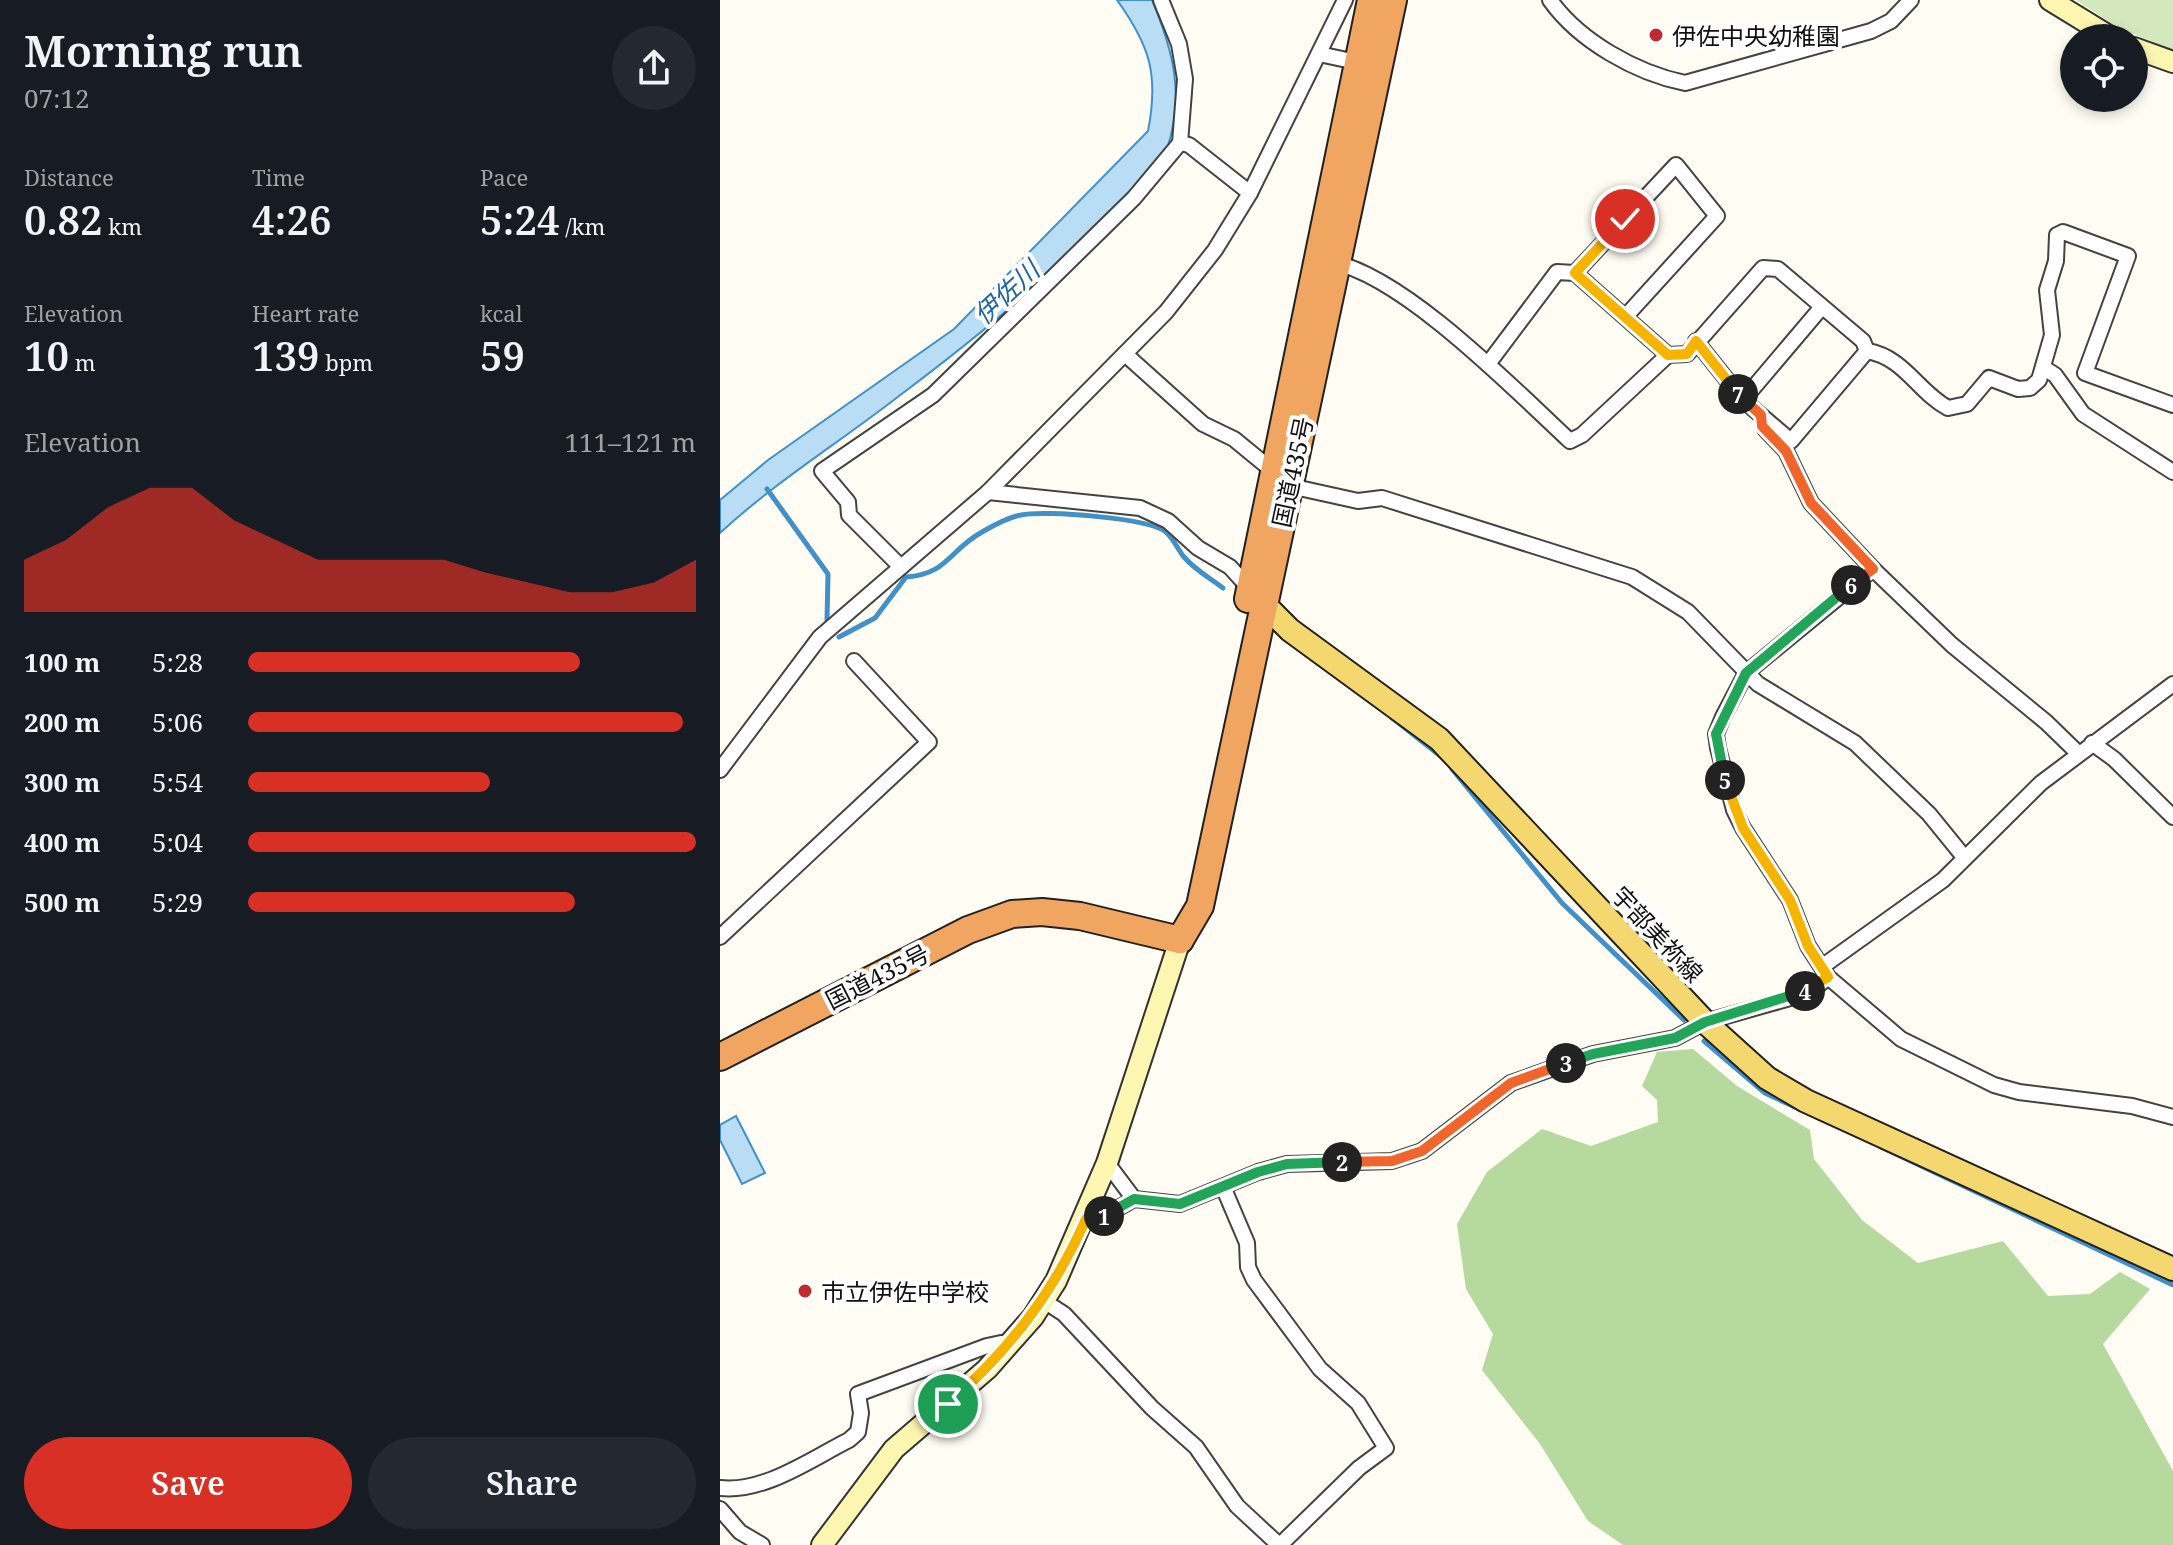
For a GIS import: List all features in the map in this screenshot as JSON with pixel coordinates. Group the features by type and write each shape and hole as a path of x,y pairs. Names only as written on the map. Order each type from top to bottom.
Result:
{"highway":[{"name":"国道435号","path":"720,1057 968,930 1012,914 1042,912 1080,916 1180,940 1200,906 1257,598 1367,64 1371,0"},
{"name":"国道435号","path":"1367,64 1393,0"}],"main road":[{"name":"宇部美祢線","path":"1257,598 1290,630 1439,739 1705,1022 1767,1078 1806,1101 2173,1269"}],"street":[{"path":"901,567 849,515 848,502 822,471 933,395 1134,198 1180,143 1185,79 1179,44 1161,0"},
{"path":"720,770 820,637 988,492 1166,312 1215,250 1250,193 1345,0"},
{"path":"1550,0 1571,26 1591,41 1666,79 1685,83 1842,42 1891,21 1911,0"},
{"path":"2050,0 2089,24"},
{"path":"2148,53 2173,62"},
{"path":"1319,54 1367,64"},
{"path":"1180,143 1189,145 1250,193"},
{"path":"1575,273 1676,165 1717,216 1626,316"},
{"path":"1326,261 1353,266 1429,315 1488,364 1570,441 1582,435 1668,355 1687,354 1696,341 1724,316 1763,268 1778,269 1863,341 1867,351 1908,371 1938,403 1948,408 1967,404 1989,378 2018,389 2030,388 2039,380 2044,368 2052,335 2047,290 2056,261 2057,235 2063,232 2128,256 2085,373 2173,405"},
{"path":"1488,364 1557,272 1575,273 1668,355"},
{"path":"1743,400 1821,308"},
{"path":"1696,341 1743,400 1791,441 1867,351"},
{"path":"1125,354 1203,424 1234,439 1281,479 1358,501 1382,498 1632,577 1688,612 1746,673 1866,752 1929,814 1964,857"},
{"path":"2044,368 2055,375 2083,414 2173,472"},
{"path":"1761,415 1762,426 1786,451 1811,503 1873,569 1952,645 2046,722 2079,754"},
{"path":"988,492 1140,508 1168,521 1198,548 1230,567 1257,598"},
{"path":"1873,569 1746,673 1716,734 1724,777 1743,828 1790,900 1808,946 1825,971 1901,1039 1994,1085 2053,1098 2132,1106 2173,1117"},
{"path":"720,937 929,742 854,661"},
{"path":"1086,1219 1103,1217 1134,1199 1180,1204 1224,1189 1258,1172 1287,1164 1392,1161 1422,1151 1511,1083 1593,1054 1675,1038 1705,1022 1790,998 1943,880 2041,783 2173,684"},
{"path":"2092,743 2114,759 2173,817"},
{"path":"822,1545 894,1449 970,1385 1007,1347 1044,1301 1086,1219 1180,940"},
{"path":"1107,1163 1134,1199"},
{"path":"1044,1301 1064,1314 1152,1408 1196,1447 1237,1506 1280,1545 1359,1468 1386,1448 1358,1403 1320,1369 1254,1280 1248,1267 1247,1243 1224,1189"},
{"path":"720,1488 733,1490 770,1479 849,1440 858,1432 861,1413 858,1394 987,1346 1001,1343 1007,1347"},
{"path":"720,1509 740,1532 762,1545"}],"green space":[{"path":"2076,0 2173,0 2173,50 2148,40 2148,24 2113,24"},
{"path":"1693,1049 1737,1086 1810,1130 1814,1159 1862,1220 1918,1263 2003,1241 2048,1296 2090,1294 2120,1272 2150,1289 2103,1344 2173,1471 2173,1545 1623,1545 1588,1521 1540,1444 1482,1370 1493,1334 1466,1289 1457,1224 1487,1172 1542,1129 1591,1146 1658,1122 1657,1100 1642,1086 1657,1052"}],"water":[{"name":"伊佐川","path":"1117,0 1152,0 1166,37 1176,91 1167,149 1107,217 1041,281 935,369 763,497 720,533 720,500 768,460 954,329 1148,131 1152,93 1149,62 1137,32"},
{"path":"736,1116 765,1173 742,1184 720,1140 720,1125"}],"waterway":[{"path":"767,489 828,574 827,620"},
{"path":"839,637 875,618 906,577 931,571 982,532 1021,515 1096,516 1156,527 1169,535 1193,566 1223,588"},
{"path":"1391,717 1443,758"},
{"path":"1452,769 1562,903 1684,1020"},
{"path":"1704,1041 1765,1093 1799,1109"},
{"path":"1881,1147 2173,1285"}],"place":[{"name":"伊佐中央幼稚園","path":"1656,35"},
{"name":"市立伊佐中学校","path":"805,1291"}],"route":[{"path":"948,1404 987,1369 1033,1317 1056,1281 1086,1219 1103,1217 1134,1199 1180,1204 1224,1189 1258,1172 1287,1164 1392,1161 1422,1151 1511,1083 1529,1075 1593,1054 1675,1038 1705,1022 1790,998 1816,987 1828,977 1808,946 1802,924 1790,900 1734,810 1716,734 1746,673 1873,569 1811,503 1786,451 1762,426 1761,415 1743,400 1696,341 1687,354 1668,355 1575,273 1625,219"}]}
